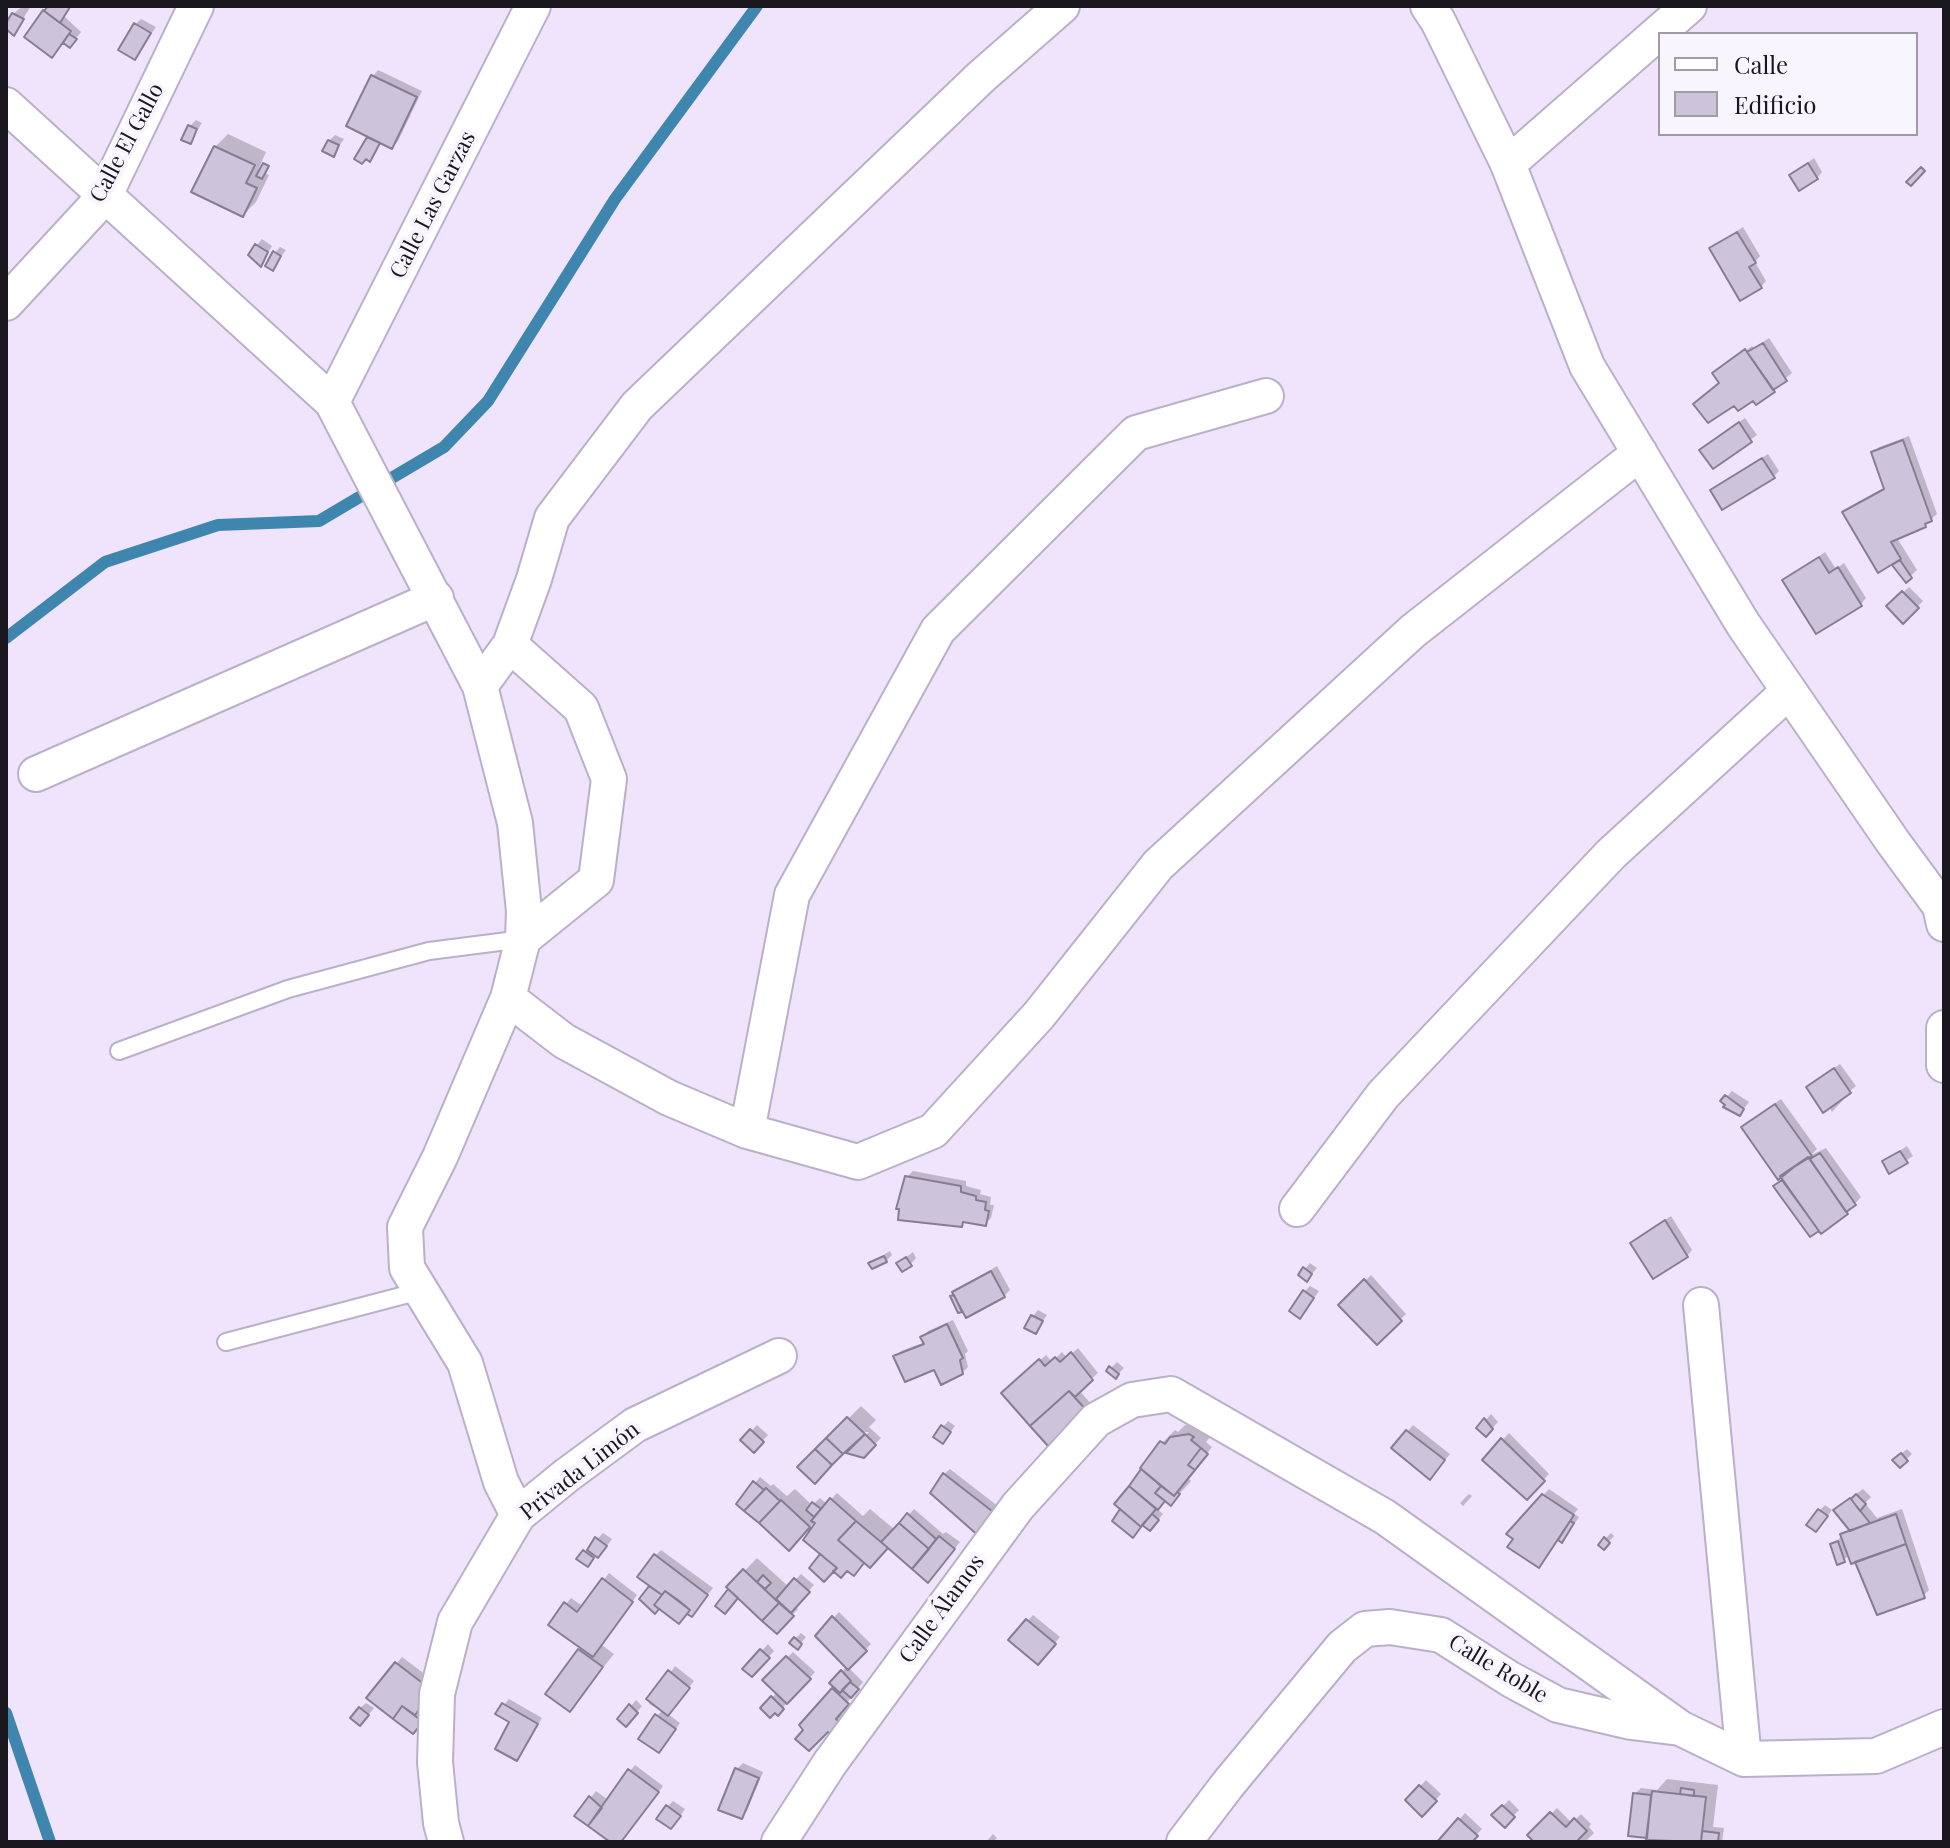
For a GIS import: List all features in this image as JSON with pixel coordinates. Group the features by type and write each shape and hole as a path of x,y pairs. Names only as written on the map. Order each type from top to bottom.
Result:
{"street":[{"name":"Calle El Gallo","path":"6,303 104,197 196,6"},
{"name":"Calle Las Garzas","path":"332,402 533,6"},
{"path":"480,686 510,645 552,518 637,406 981,77 1062,6"},
{"path":"1428,6 1508,164 1587,366 1743,624 1940,906 1944,924"},
{"path":"1659,32 1689,6"},
{"path":"1508,164 1658,33"},
{"path":"6,105 332,402 480,686 515,823 524,911 523,939 508,998 440,1157 405,1227 407,1268 465,1363 501,1482 518,1515"},
{"path":"747,1131 792,895 938,630 1136,433 1266,396"},
{"path":"508,998 564,1041 669,1098 747,1131 858,1162 933,1131 1039,1015 1158,865 1413,631 1640,453"},
{"path":"36,774 436,598"},
{"path":"510,645 581,708 609,779 596,880 523,939"},
{"path":"1297,1209 1383,1095 1459,1014 1611,854 1789,691"},
{"path":"1944,1028 1944,1065"},
{"path":"1701,1305 1744,1759"},
{"name":"Privada Limón","path":"446,1842 435,1762 437,1694 455,1622 518,1515 635,1425 779,1356"},
{"name":"Calle Álamos","path":"779,1842 830,1763 1018,1506 1096,1420 1132,1400 1171,1394 1385,1517 1680,1728"},
{"name":"Calle Roble","path":"1184,1842 1342,1647 1365,1629 1390,1627 1441,1635 1558,1705 1631,1722 1680,1728 1744,1759 1876,1756 1944,1727"}],"lane":[{"path":"119,1051 288,989 429,951 523,939"},
{"path":"226,1342 420,1291"}],"building":[{"path":"48,6 70,7 60,23 44,11"},
{"path":"43,10 71,31 52,58 24,37"},
{"path":"12,13 24,19 14,36 6,29"},
{"path":"134,23 151,33 135,60 118,50"},
{"path":"69,34 77,39 70,48 63,43"},
{"path":"371,75 417,97 392,149 346,126"},
{"path":"188,125 197,129 191,144 181,140"},
{"path":"367,137 380,143 370,162 366,159 362,164 354,159"},
{"path":"328,140 339,145 334,157 322,151"},
{"path":"214,146 255,165 246,183 257,188 243,217 191,192"},
{"path":"263,163 269,166 262,179 256,176"},
{"path":"1808,163 1818,179 1799,191 1789,175"},
{"path":"1921,167 1925,171 1911,186 1906,182"},
{"path":"1737,232 1756,263 1749,267 1762,288 1740,301 1709,248"},
{"path":"255,244 268,252 261,267 248,255"},
{"path":"273,251 281,256 273,271 265,266"},
{"path":"1763,343 1787,381 1773,390 1747,352"},
{"path":"1745,349 1775,392 1756,405 1753,401 1738,411 1734,406 1708,423 1693,404 1719,383 1712,373"},
{"path":"1739,422 1752,442 1713,469 1699,450"},
{"path":"1903,440 1932,521 1925,524 1926,527 1891,542 1901,559 1878,573 1842,512 1884,489 1871,452"},
{"path":"1762,458 1775,478 1722,510 1710,490"},
{"path":"1819,557 1829,573 1838,567 1862,606 1816,634 1782,580"},
{"path":"1900,560 1912,578 1906,583 1892,565"},
{"path":"1902,591 1919,608 1903,624 1886,606"},
{"path":"1834,1068 1851,1093 1823,1113 1806,1087"},
{"path":"1725,1095 1744,1109 1740,1116 1723,1107 1725,1105 1720,1101"},
{"path":"1775,1104 1812,1156 1778,1180 1741,1127"},
{"path":"1900,1151 1908,1163 1889,1174 1882,1161"},
{"path":"1820,1153 1856,1205 1846,1212 1810,1159"},
{"path":"1808,1157 1848,1214 1821,1234 1780,1176"},
{"path":"905,1176 961,1186 961,1192 986,1202 985,1210 989,1211 986,1226 963,1222 962,1227 898,1220 899,1209 896,1209"},
{"path":"1782,1180 1819,1231 1810,1237 1773,1186"},
{"path":"1665,1220 1688,1257 1653,1279 1630,1243"},
{"path":"884,1256 887,1262 872,1269 868,1263"},
{"path":"906,1257 912,1266 902,1272 896,1263"},
{"path":"1303,1267 1312,1274 1307,1282 1298,1275"},
{"path":"991,1271 1005,1297 966,1318 952,1292"},
{"path":"1364,1279 1402,1321 1377,1345 1338,1305"},
{"path":"1303,1290 1314,1298 1300,1319 1289,1311"},
{"path":"954,1295 962,1312 958,1313 950,1296"},
{"path":"1031,1315 1043,1321 1036,1334 1024,1328"},
{"path":"947,1324 963,1358 960,1360 963,1374 941,1385 934,1370 905,1382 893,1356 924,1344 920,1337"},
{"path":"1071,1352 1093,1380 1075,1397 1069,1391 1030,1426 1001,1393 1039,1359 1045,1366 1055,1357 1060,1362"},
{"path":"1109,1366 1119,1374 1116,1379 1106,1371"},
{"path":"1069,1391 1087,1411 1048,1446 1030,1426"},
{"path":"847,1417 865,1434 843,1454 826,1438"},
{"path":"1484,1418 1493,1429 1486,1437 1476,1428"},
{"path":"941,1425 951,1432 943,1444 933,1437"},
{"path":"750,1429 764,1442 754,1453 740,1440"},
{"path":"1406,1430 1445,1460 1430,1480 1391,1448"},
{"path":"865,1434 876,1445 864,1458 846,1453"},
{"path":"1189,1434 1201,1448 1188,1465 1195,1470 1174,1496 1140,1468 1160,1441 1165,1444 1170,1437"},
{"path":"826,1438 843,1454 832,1465 815,1449"},
{"path":"1501,1438 1545,1481 1527,1500 1482,1460"},
{"path":"1201,1448 1208,1454 1195,1470 1188,1465"},
{"path":"815,1449 832,1465 815,1484 797,1467"},
{"path":"1901,1453 1908,1461 1900,1468 1892,1460"},
{"path":"1141,1469 1161,1486 1155,1493 1165,1501 1158,1510 1129,1486"},
{"path":"943,1473 992,1511 998,1506 990,1546 930,1493"},
{"path":"753,1481 764,1490 744,1511 736,1504"},
{"path":"1129,1486 1156,1509 1141,1527 1114,1504"},
{"path":"1161,1486 1174,1496 1177,1492 1180,1494 1171,1506 1155,1493"},
{"path":"766,1488 780,1501 759,1523 744,1511"},
{"path":"1542,1494 1574,1515 1539,1568 1507,1547 1513,1539 1506,1534"},
{"path":"1856,1494 1866,1504 1860,1511 1851,1499"},
{"path":"830,1498 856,1521 838,1540 864,1563 854,1576 847,1571 841,1578 833,1571 837,1568 803,1540 815,1523 811,1521"},
{"path":"1850,1498 1870,1523 1850,1531 1833,1510"},
{"path":"781,1500 810,1527 789,1551 759,1523"},
{"path":"812,1502 821,1509 814,1517 806,1510"},
{"path":"1120,1509 1141,1527 1133,1538 1112,1521"},
{"path":"1818,1509 1828,1516 1816,1532 1806,1525"},
{"path":"907,1513 936,1539 929,1549 899,1523"},
{"path":"1152,1514 1159,1520 1150,1531 1142,1525"},
{"path":"1896,1514 1906,1544 1851,1564 1840,1534"},
{"path":"856,1521 888,1548 870,1568 838,1540"},
{"path":"1570,1521 1574,1523 1562,1543 1558,1540"},
{"path":"899,1523 929,1549 912,1569 881,1542"},
{"path":"939,1536 955,1549 928,1583 912,1569"},
{"path":"595,1537 607,1546 598,1558 587,1550"},
{"path":"1604,1537 1610,1543 1604,1550 1598,1545"},
{"path":"1838,1541 1845,1562 1837,1565 1830,1544"},
{"path":"1906,1544 1925,1598 1877,1615 1855,1562"},
{"path":"583,1550 594,1558 588,1567 576,1559"},
{"path":"654,1554 708,1595 692,1617 687,1614 690,1610 678,1600 665,1591 662,1595 637,1577"},
{"path":"820,1554 837,1568 824,1582 809,1568"},
{"path":"743,1569 779,1603 762,1621 726,1587"},
{"path":"763,1575 771,1583 765,1589 757,1582"},
{"path":"602,1578 633,1602 593,1657 548,1625 564,1602 577,1612"},
{"path":"794,1578 810,1592 791,1613 776,1599"},
{"path":"649,1586 662,1595 654,1605 659,1609 655,1614 639,1599"},
{"path":"728,1589 738,1598 725,1614 715,1606"},
{"path":"665,1591 690,1610 679,1624 654,1605"},
{"path":"779,1603 794,1616 777,1634 762,1621"},
{"path":"832,1616 867,1651 848,1670 815,1636"},
{"path":"1026,1619 1056,1644 1038,1665 1008,1640"},
{"path":"794,1637 802,1644 798,1650 789,1643"},
{"path":"578,1649 603,1667 570,1712 545,1694"},
{"path":"760,1649 770,1658 752,1677 742,1669"},
{"path":"786,1656 811,1679 787,1704 762,1680"},
{"path":"395,1662 433,1691 415,1715 402,1706 393,1719 366,1698"},
{"path":"668,1670 690,1688 668,1716 646,1699"},
{"path":"841,1670 851,1681 840,1693 829,1683"},
{"path":"850,1682 859,1689 851,1698 842,1690"},
{"path":"832,1688 849,1704 836,1719 839,1722 830,1734 828,1732 809,1751 795,1739 803,1730 799,1725"},
{"path":"771,1696 784,1709 778,1716 775,1713 770,1718 760,1708"},
{"path":"502,1703 538,1724 517,1761 495,1749 509,1722 495,1714"},
{"path":"629,1704 638,1713 626,1727 617,1719"},
{"path":"402,1706 423,1722 413,1734 393,1719"},
{"path":"359,1707 369,1715 360,1726 350,1718"},
{"path":"655,1714 676,1729 659,1753 638,1739"},
{"path":"735,1768 759,1778 742,1819 718,1810"},
{"path":"628,1769 659,1792 621,1842 610,1842 588,1826"},
{"path":"1419,1785 1437,1801 1422,1817 1405,1800"},
{"path":"1681,1788 1694,1790 1694,1796 1680,1794"},
{"path":"1652,1791 1706,1797 1701,1842 1646,1840"},
{"path":"1633,1793 1651,1795 1647,1838 1628,1836"},
{"path":"589,1796 602,1808 588,1826 574,1816"},
{"path":"666,1805 681,1816 671,1829 656,1819"},
{"path":"1502,1805 1515,1817 1505,1828 1491,1815"},
{"path":"1550,1812 1566,1827 1574,1818 1587,1831 1578,1840 1580,1842 1534,1842 1527,1835"},
{"path":"1458,1818 1478,1836 1472,1842 1437,1842"},
{"path":"1702,1831 1719,1833 1718,1842 1701,1842"}],"waterway":[{"path":"6,638 105,562 218,525 319,521 444,447 488,401 615,199 757,6"},
{"path":"6,1713 50,1842"}]}
